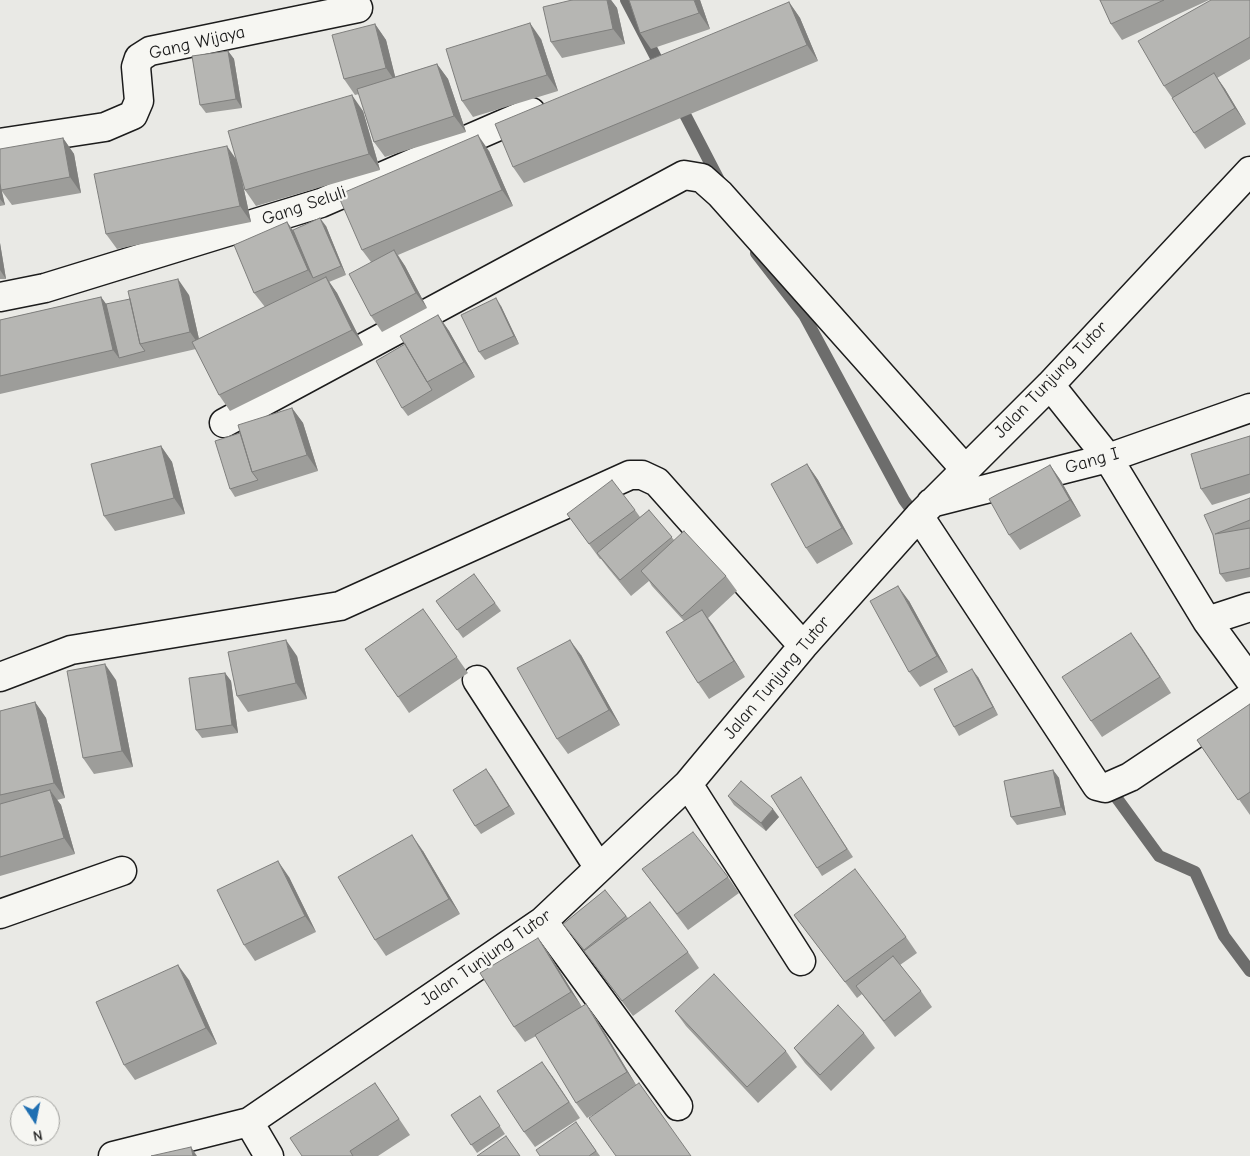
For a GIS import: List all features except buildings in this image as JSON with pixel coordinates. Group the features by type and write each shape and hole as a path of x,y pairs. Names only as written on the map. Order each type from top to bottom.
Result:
{"street":[{"name":"Gang Wijaya","path":"0,143 105,126 133,115 139,101 136,67 139,58 150,51 358,8"},
{"name":"Gang Seluli","path":"0,297 45,288 322,203 556,101"},
{"name":"Jalan Tunjung Tutor","path":"249,1122 543,921 688,784 803,646 925,509 964,468 1050,385 1250,171"},
{"path":"224,423 684,175 702,178 720,194 964,468"},
{"path":"1050,385 1108,458 1207,621 1250,680"},
{"name":"Gang I","path":"925,509 1108,458 1250,408"},
{"path":"0,677 71,650 340,606 630,475 642,475 657,482 803,646"},
{"path":"925,509 1097,786 1105,788 1130,777 1250,697"},
{"path":"1207,621 1250,606"},
{"path":"477,680 599,868"},
{"path":"688,784 800,961"},
{"path":"0,914 122,871"},
{"path":"543,921 678,1106"},
{"path":"113,1156 249,1122 269,1156"}],"waterway":[{"path":"626,0 664,73"},
{"path":"678,101 721,184"},
{"path":"756,253 804,315 904,500 918,519"},
{"path":"1108,786 1159,856 1195,872 1224,936 1250,971"}]}
